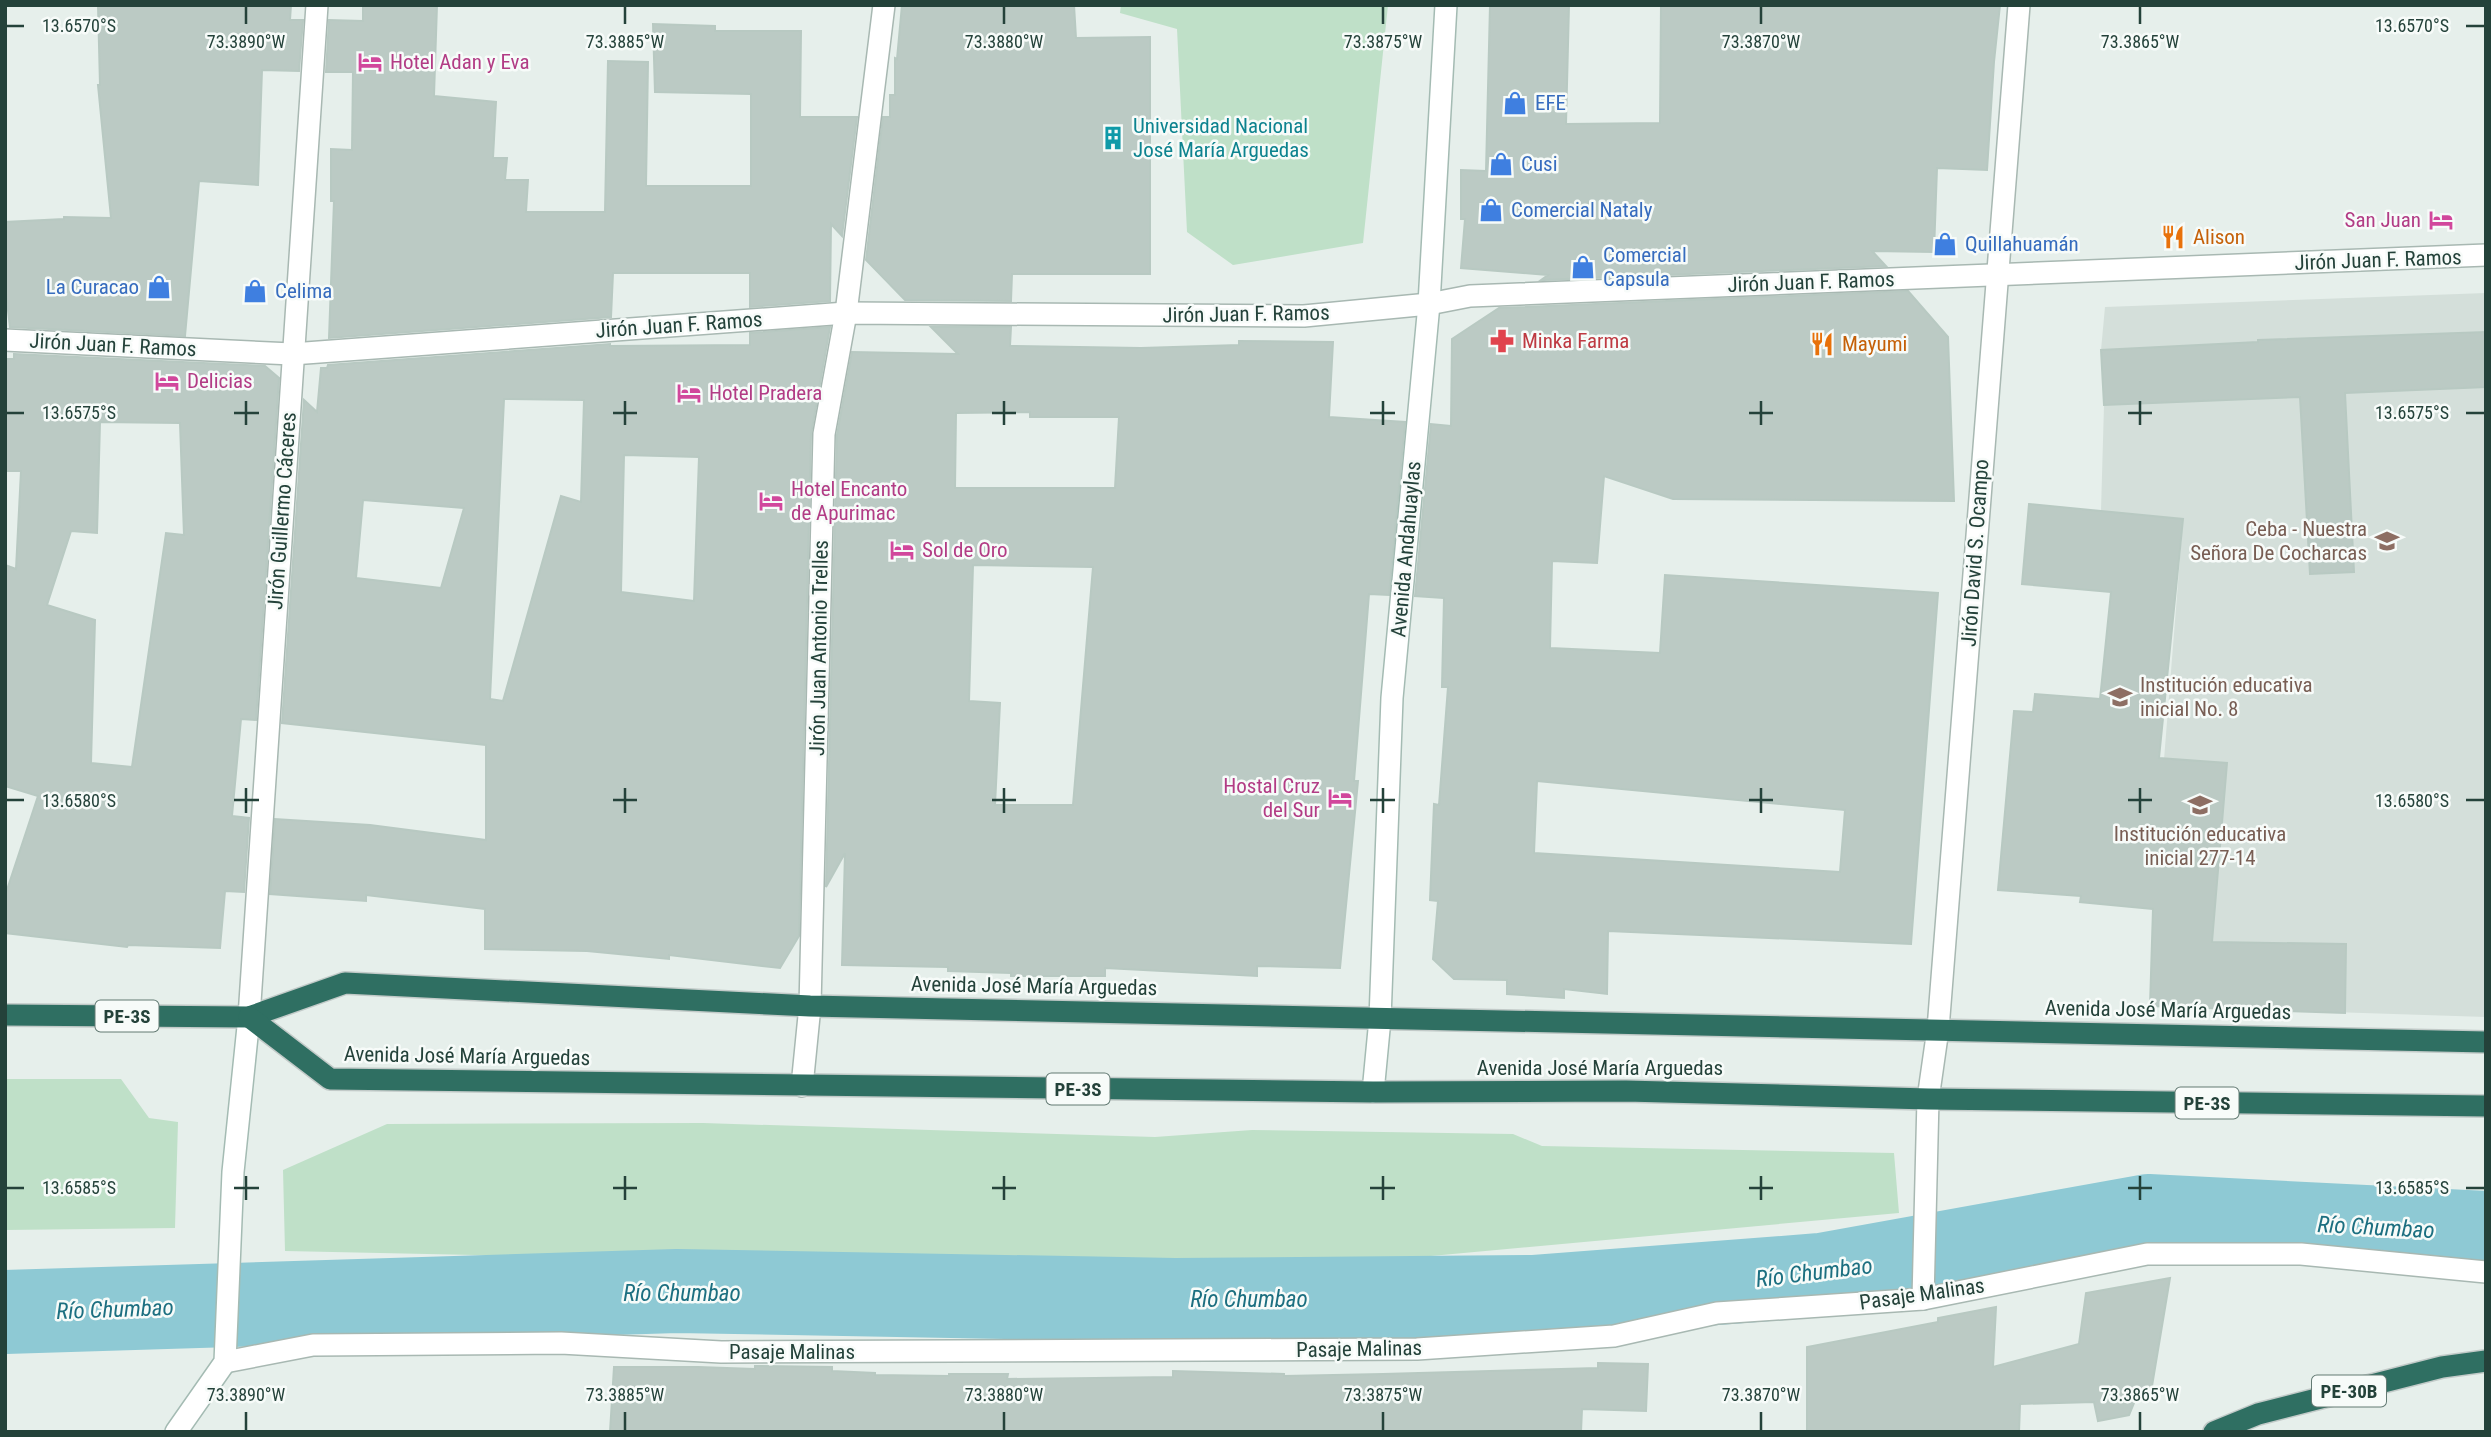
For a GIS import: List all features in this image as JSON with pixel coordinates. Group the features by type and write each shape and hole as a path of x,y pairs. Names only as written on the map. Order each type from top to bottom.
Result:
{"highway":[{"name":"Avenida José María Arguedas","path":"249,1017 345,982 810,1006 2486,1042"},
{"name":"PE-3S","path":"5,1015 249,1017"},
{"name":"Avenida José María Arguedas","path":"249,1017 330,1079 1373,1093 1626,1091 1928,1100 2486,1106"},
{"name":"PE-30B","path":"2214,1432 2258,1414 2442,1367 2486,1362"}],"street":[{"name":"Jirón Guillermo Cáceres","path":"226,1353 233,1171 249,1017 317,5"},
{"name":"Jirón Juan Antonio Trelles","path":"802,1086 810,1006 824,434 845,313 884,5"},
{"name":"Avenida Andahuaylas","path":"1373,1093 1380,1019 1392,698 1430,304 1446,5"},
{"name":"Jirón David S. Ocampo","path":"1923,1292 1928,1100 1938,1029 2019,5"},
{"name":"Jirón Juan F. Ramos","path":"5,340 292,354 845,313 1304,316 1430,304 1470,296 2486,256"},
{"name":"Pasaje Malinas","path":"226,1353 313,1345 561,1343 721,1352 1417,1349 1614,1336 1717,1313 1923,1292 2147,1254 2301,1254 2486,1272"},
{"path":"176,1432 226,1353"}],"shaded area":[{"path":"2486,293 2486,1017 2150,1006 2154,886 2183,520 2101,511 2104,405 2101,350 2105,307"}],"green space":[{"path":"1121,5 1388,5 1363,243 1233,265 1187,232 1177,29 1120,13"},
{"path":"5,1079 121,1079 149,1118 178,1122 175,1228 5,1230"},
{"path":"703,1123 1155,1137 1252,1130 1513,1134 1542,1146 1894,1153 1899,1213 1355,1263 721,1260 285,1251 283,1170 387,1124"}],"building":[{"path":"98,5 291,5 290,20 303,20 299,71 262,70 258,185 199,181 185,336 10,327 5,286 5,222 64,217 111,218 98,85"},
{"path":"363,5 437,5 434,96 496,102 493,158 507,158 505,180 528,180 526,212 605,212 608,61 648,62 646,186 751,186 751,94 655,92 653,24 715,26 715,31 801,31 800,117 857,117 842,236 831,224 830,301 750,307 750,273 613,273 611,317 329,338 334,201 331,201 331,149 352,150 353,72 326,72 329,20 363,21"},
{"path":"902,5 1074,5 1076,38 1150,37 1150,274 1012,274 1011,301 905,300 866,260 883,117 890,117 890,95 895,95 895,58 897,59"},
{"path":"1490,5 1569,5 1566,124 1660,123 1661,5 2000,5 1987,170 1937,168 1934,252 1872,251 1886,266 1541,280 1548,275 1461,268 1465,219 1461,219 1461,170 1486,171"},
{"path":"1908,291 1948,337 1954,501 1673,499 1604,476 1597,563 1552,561 1550,648 1660,653 1665,575 1938,593 1911,944 1608,931 1607,994 1564,989 1564,998 1507,994 1507,980 1454,979 1433,959 1438,901 1430,900 1434,804 1439,805 1448,687 1442,687 1444,598 1415,596 1431,424 1451,426 1452,339 1499,308","holes":["1537,781 1845,810 1840,872 1534,853"]},
{"path":"830,327 811,434 799,936 780,968 669,955 669,959 587,951 485,949 485,909 366,895 366,901 270,894 275,819 370,825 486,840 486,745 282,723 304,400 317,412 321,368 327,368 328,365 610,344 750,345 750,333","holes":["504,399 584,400 581,502 561,496 503,701 490,699","624,455 699,457 694,601 621,592","363,500 464,508 441,588 356,578"]},
{"path":"931,327 1011,327 1010,346 1141,348 1239,345 1239,341 1333,342 1329,417 1405,422 1389,595 1369,594 1354,781 1358,781 1340,968 1257,966 1257,976 1105,968 1105,976 1011,976 1011,973 948,971 948,967 842,965 845,853 826,887 837,435 852,352 958,354","holes":["1030,412 1030,417 1119,417 1115,488 955,488 956,413","973,565 1093,567 1073,805 995,805 1000,703 969,701"]},
{"path":"2486,332 2486,387 2345,393 2354,572 2310,574 2300,397 2104,405 2101,350 2258,340"},
{"path":"14,354 265,366 279,378 256,720 241,719 232,816 249,818 244,892 225,891 220,948 127,947 5,933 5,896 38,796 5,786 5,565 16,569 21,471 5,471 5,359 14,359","holes":["100,422 180,423 184,535 166,533 132,767 91,763 95,620 47,605 71,531 97,533"]},
{"path":"2029,504 2183,519 2159,758 2227,763 2212,942 2346,944 2345,1013 2150,1006 2153,909 2080,902 2081,896 1998,890 2014,711 2033,712 2035,694 2100,699 2111,592 2022,584"},
{"path":"2170,1278 2151,1392 2136,1398 2129,1415 2098,1421 2094,1402 2020,1404 2019,1432 1807,1432 1807,1347 1938,1322 1938,1318 1996,1307 1993,1367 2079,1344 2086,1293"},
{"path":"1598,1363 1648,1364 1646,1411 1582,1409 1581,1432 610,1432 614,1367 832,1367 832,1371 875,1375 1008,1374 1007,1379 1173,1377 1173,1371 1284,1376 1383,1374 1598,1368"}],"waterway":[{"name":"Río Chumbao","path":"5,1312 677,1291 1175,1300 1535,1297 1821,1275 2148,1216 2486,1233"}],"place":[{"name":"Hotel Adan y Eva","path":"370,62"},
{"name":"EFE","path":"1515,103"},
{"name":"Universidad Nacional José María Arguedas","path":"1113,138"},
{"name":"Cusi","path":"1501,164"},
{"name":"Comercial Nataly","path":"1491,210"},
{"name":"San Juan","path":"2441,220"},
{"name":"Alison","path":"2173,237"},
{"name":"Quillahuamán","path":"1945,244"},
{"name":"Comercial Capsula","path":"1583,267"},
{"name":"La Curacao","path":"159,287"},
{"name":"Celima","path":"255,291"},
{"name":"Minka Farma","path":"1502,341"},
{"name":"Mayumi","path":"1822,344"},
{"name":"Delicias","path":"167,381"},
{"name":"Hotel Pradera","path":"689,393"},
{"name":"Hotel Encanto de Apurimac","path":"771,501"},
{"name":"Ceba - Nuestra Señora De Cocharcas","path":"2387,541"},
{"name":"Sol de Oro","path":"902,550"},
{"name":"Institución educativa inicial No. 8","path":"2120,697"},
{"name":"Hostal Cruz del Sur","path":"1340,798"},
{"name":"Institución educativa inicial 277-14","path":"2200,805"}]}
